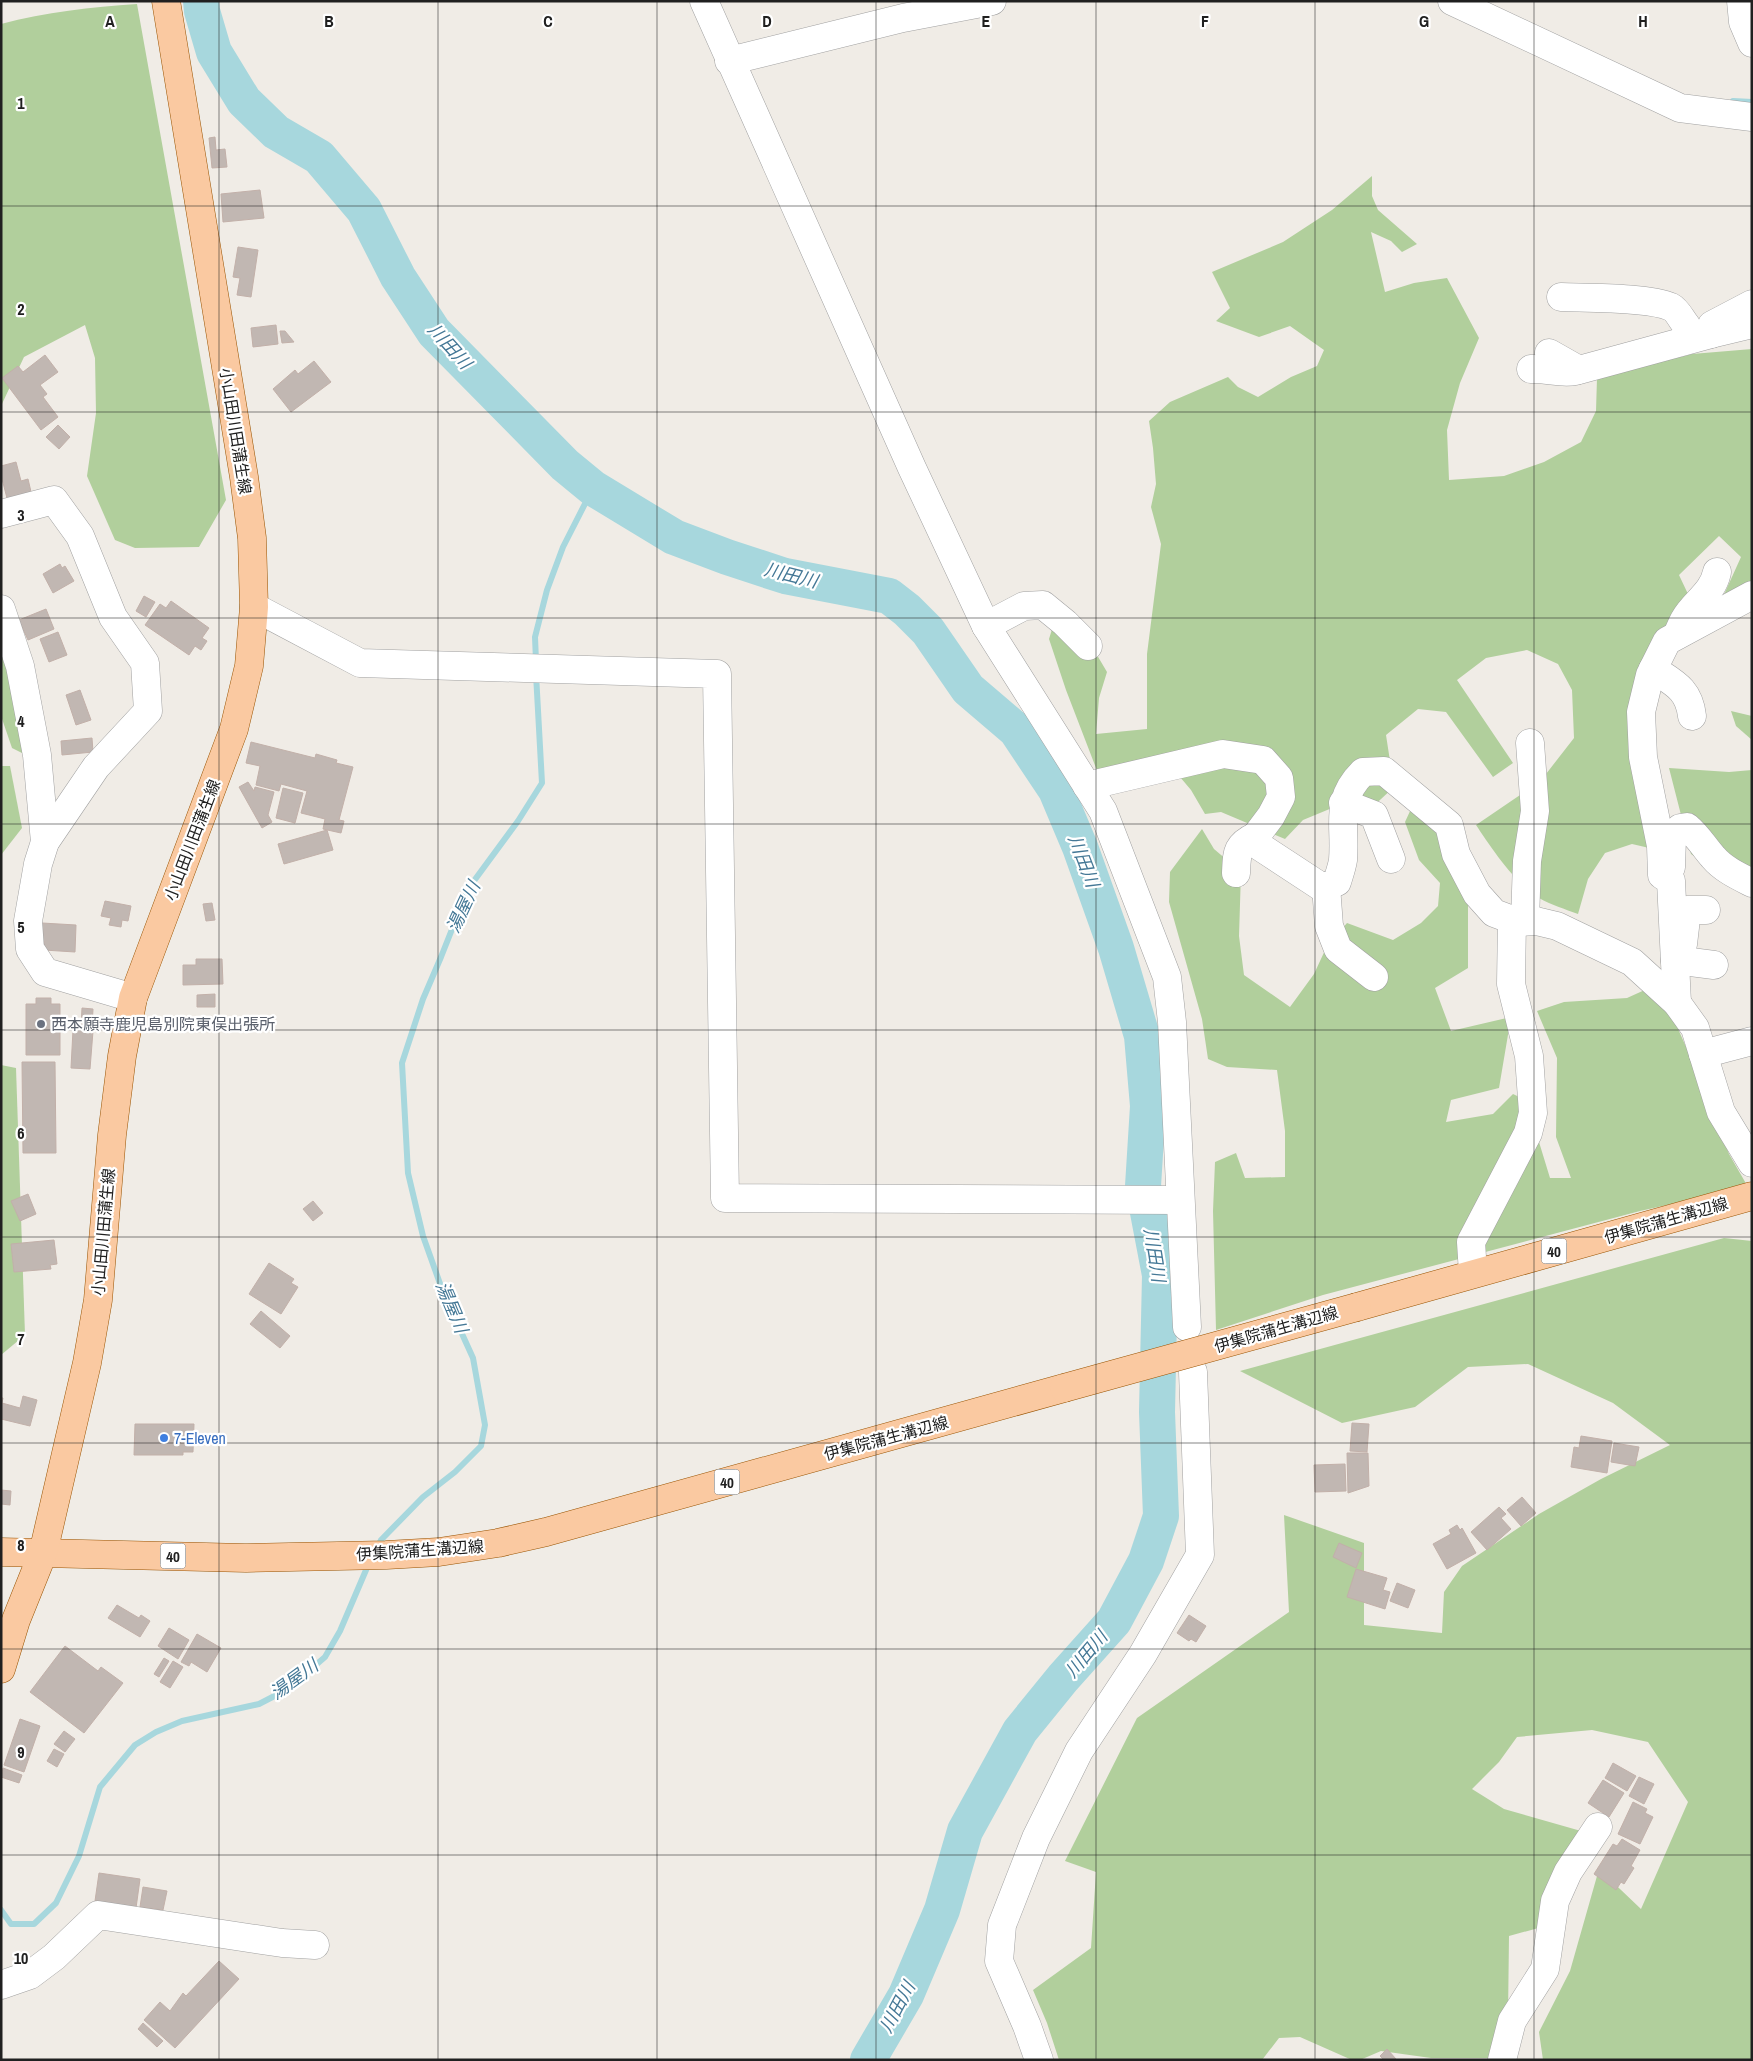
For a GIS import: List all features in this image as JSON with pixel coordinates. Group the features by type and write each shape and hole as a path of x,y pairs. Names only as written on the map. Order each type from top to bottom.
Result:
{"main road":[{"name":"小山田川田蒲生線","path":"1,1669 16,1620 43,1554 75,1420 98,1300 112,1136 122,1056 133,998 234,730 249,666 254,608 252,538 244,477 166,1"},
{"name":"伊集院蒲生溝辺線","path":"1,1552 246,1558 386,1555 439,1552 498,1544 1752,1196"}],"street":[{"path":"704,1 729,61 912,468 986,626 1103,812 1167,977 1172,1022 1187,1328"},
{"path":"729,61 903,18 992,1"},
{"path":"1452,1 1680,108 1752,117"},
{"path":"1741,1 1743,22 1752,42"},
{"path":"1561,298 1601,298 1655,303 1673,308 1703,328"},
{"path":"1540,362 1579,370 1703,328 1752,304"},
{"path":"1653,316 1678,325 1703,328 1752,324"},
{"path":"1,514 54,500 80,536 113,617 145,663 148,712 96,768 45,842 38,864 28,921 30,949 45,972 133,998"},
{"path":"1676,637 1687,614 1710,591 1715,582 1717,572"},
{"path":"1678,960 1660,870 1661,846 1643,757 1641,712 1653,669 1667,642 1752,595"},
{"path":"986,626 1024,606 1043,605 1065,623 1088,646"},
{"path":"254,608 360,663 717,674 725,1198 1180,1200"},
{"path":"1,609 20,666 37,755 45,842"},
{"path":"1653,669 1679,686 1690,702 1692,716"},
{"path":"1473,1274 1471,1242 1528,1134 1533,1113 1529,1056 1511,984 1535,811 1530,743"},
{"path":"1087,786 1223,754 1263,760 1279,778 1281,797 1272,816 1256,836 1244,842 1237,853 1236,874"},
{"path":"1256,836 1259,846 1323,888 1337,882 1343,861 1343,803 1351,784 1363,772 1384,771 1449,825 1456,854 1477,894 1494,914 1519,921 1536,921 1557,926 1632,962 1677,1003 1695,1028 1721,1112 1752,1163"},
{"path":"1343,803 1374,816 1391,859"},
{"path":"1660,870 1672,838 1680,828 1687,827 1714,858 1732,873 1752,883"},
{"path":"1326,886 1329,926 1338,949 1374,977"},
{"path":"1677,1003 1678,960 1687,910 1706,910"},
{"path":"1678,960 1714,966"},
{"path":"1703,1054 1752,1040"},
{"path":"1038,2060 1027,2026 999,1960 1002,1925 1036,1838 1079,1751 1144,1654 1200,1555 1193,1372"},
{"path":"1502,2060 1512,2021 1545,1969 1555,1900 1568,1872 1598,1826"},
{"path":"1,1986 30,1974 54,1957 98,1915 282,1943 315,1945"}],"green space":[{"path":"137,4 226,500 199,547 135,548 115,540 87,476 96,413 95,358 85,325 24,357 1,406 1,24 69,11"},
{"path":"1372,176 1372,196 1378,210 1417,244 1402,252 1391,241 1371,232 1385,292 1414,283 1447,278 1479,338 1460,383 1447,430 1449,480 1504,476 1544,462 1581,442 1596,411 1597,378 1692,354 1752,349 1752,598 1717,610 1741,557 1719,536 1679,575 1696,611 1679,626 1638,750 1658,850 1632,844 1605,853 1588,879 1578,914 1548,903 1530,892 1504,864 1476,825 1523,793 1546,774 1574,738 1572,690 1558,664 1527,650 1486,658 1457,680 1513,763 1493,777 1446,712 1418,709 1386,735 1394,787 1367,812 1332,808 1303,820 1285,839 1221,812 1205,814 1191,790 1180,777 1106,794 1066,690 1049,639 1058,610 1084,633 1107,672 1099,698 1096,734 1147,729 1147,654 1161,544 1151,507 1156,484 1149,421 1170,402 1228,377 1238,387 1258,397 1291,377 1317,366 1324,350 1290,326 1259,337 1216,321 1230,308 1212,272 1283,242 1332,210"},
{"path":"1,629 28,756 12,748 1,716"},
{"path":"1731,711 1752,716 1752,740 1736,726"},
{"path":"1,766 10,766 22,828 1,855"},
{"path":"1669,768 1729,772 1752,770 1752,885 1724,876 1691,854"},
{"path":"1417,796 1468,883 1468,968 1435,988 1451,1031 1511,1017 1499,1088 1451,1100 1446,1122 1493,1114 1513,1094 1540,1107 1539,1142 1550,1178 1571,1178 1556,1137 1557,1058 1537,1011 1564,1002 1627,998 1658,984 1691,1058 1729,1154 1748,1187 1640,1211 1323,1295 1216,1330 1213,1211 1215,1162 1236,1153 1245,1178 1285,1177 1285,1131 1277,1070 1227,1067 1208,1059 1202,1019 1169,902 1170,872 1202,829 1214,849 1241,872 1239,936 1244,975 1290,1007 1314,974 1327,946 1347,923 1393,940 1421,923 1438,906 1440,883 1419,860 1405,822"},
{"path":"1,1065 16,1068 25,1335 1,1355"},
{"path":"1724,1238 1752,1241 1752,2060 1543,2060 1539,2032 1570,1971 1599,1869 1641,1909 1688,1802 1648,1742 1592,1730 1517,1737 1499,1762 1472,1789 1504,1809 1588,1833 1553,1924 1509,1936 1508,2016 1501,2058 1431,2058 1381,2051 1360,2060 1352,2060 1300,2037 1279,2038 1262,2060 1059,2060 1047,2023 1033,1990 1091,1948 1096,1872 1065,1861 1137,1718 1289,1612 1284,1515 1364,1543 1364,1625 1442,1633 1444,1592 1462,1566 1539,1514 1601,1479 1670,1445 1613,1403 1528,1364 1468,1367 1415,1407 1342,1423 1240,1371"}],"building":[{"path":"215,137 216,150 225,149 227,167 212,168 209,138"},
{"path":"260,190 264,218 223,222 221,194"},
{"path":"238,247 258,250 251,297 237,295 240,278 233,277"},
{"path":"276,325 278,344 253,347 251,328"},
{"path":"280,331 285,331 294,342 282,343"},
{"path":"45,355 58,372 40,385 47,394 43,397 58,417 41,430 2,378 18,366 23,372"},
{"path":"314,361 331,382 291,412 273,389 295,370 298,374"},
{"path":"58,425 70,437 59,449 46,437"},
{"path":"16,462 21,481 28,479 32,496 8,502 1,475 1,466"},
{"path":"60,564 62,568 65,566 74,581 53,593 43,574"},
{"path":"144,596 155,602 146,617 136,611"},
{"path":"171,601 209,628 202,638 207,641 201,650 195,646 189,655 145,625 160,604 166,608"},
{"path":"46,609 54,629 28,640 19,620"},
{"path":"58,632 67,655 49,662 40,639"},
{"path":"80,690 91,720 76,725 66,695"},
{"path":"92,738 93,752 62,755 61,741"},
{"path":"251,742 315,758 316,754 337,760 336,763 353,767 339,820 344,821 341,833 323,829 325,819 301,813 307,791 281,784 279,791 256,785 260,766 246,763"},
{"path":"248,782 254,791 255,787 274,792 268,815 272,822 262,828 239,787"},
{"path":"283,788 303,793 295,823 276,818"},
{"path":"327,830 333,850 284,864 278,844"},
{"path":"105,901 131,906 128,921 122,920 121,927 109,925 111,918 101,916"},
{"path":"212,903 215,920 206,921 203,904"},
{"path":"42,923 76,925 75,952 44,950 44,941 41,940"},
{"path":"196,959 222,959 223,984 183,985 183,965 196,965"},
{"path":"215,994 215,1007 197,1007 197,995"},
{"path":"36,998 51,998 51,1004 60,1004 60,1055 26,1055 26,1004 36,1004"},
{"path":"82,1008 93,1009 92,1028 81,1027"},
{"path":"73,1030 93,1031 90,1069 71,1068"},
{"path":"22,1062 55,1062 56,1153 23,1153"},
{"path":"28,1194 36,1214 20,1221 11,1201"},
{"path":"313,1201 323,1213 313,1221 303,1209"},
{"path":"54,1240 57,1264 50,1265 51,1269 14,1272 11,1244"},
{"path":"269,1263 294,1279 291,1283 298,1287 281,1314 249,1294"},
{"path":"261,1311 290,1336 280,1348 250,1324"},
{"path":"23,1396 37,1400 30,1426 1,1419 1,1398 3,1398 2,1403 20,1408"},
{"path":"1352,1423 1369,1424 1367,1452 1350,1451"},
{"name":"7-Eleven","path":"135,1424 194,1424 193,1452 183,1452 183,1455 134,1455"},
{"path":"1581,1436 1612,1441 1607,1473 1571,1467 1574,1447 1579,1448"},
{"path":"1614,1443 1639,1447 1635,1466 1611,1462"},
{"path":"1347,1453 1368,1453 1369,1486 1348,1493"},
{"path":"1345,1464 1346,1491 1315,1492 1314,1465"},
{"path":"1,1490 11,1491 10,1505 1,1504"},
{"path":"1522,1497 1536,1513 1521,1526 1507,1510"},
{"path":"1499,1507 1506,1514 1501,1518 1511,1529 1487,1550 1471,1532"},
{"path":"1457,1525 1460,1530 1462,1528 1476,1553 1447,1569 1433,1544 1451,1534 1449,1530"},
{"path":"1339,1543 1362,1553 1356,1568 1333,1557"},
{"path":"1356,1569 1387,1578 1383,1590 1390,1592 1385,1609 1347,1597"},
{"path":"1397,1583 1415,1590 1408,1608 1390,1601"},
{"path":"117,1605 139,1618 141,1615 150,1621 140,1637 108,1618"},
{"path":"1189,1615 1206,1626 1196,1642 1191,1639 1189,1641 1177,1633"},
{"path":"169,1628 189,1640 178,1659 158,1646"},
{"path":"197,1634 221,1648 207,1672 191,1662 189,1666 181,1662"},
{"path":"65,1646 98,1671 101,1667 123,1683 84,1733 30,1692"},
{"path":"164,1658 169,1661 159,1677 154,1674"},
{"path":"173,1661 183,1667 170,1688 160,1682"},
{"path":"20,1719 40,1726 24,1772 4,1765"},
{"path":"64,1731 75,1739 65,1752 54,1744"},
{"path":"54,1749 64,1754 57,1767 47,1761"},
{"path":"1613,1763 1636,1776 1627,1791 1605,1778"},
{"path":"3,1768 22,1775 19,1783 1,1777"},
{"path":"1639,1777 1654,1784 1644,1804 1629,1796"},
{"path":"1603,1780 1624,1793 1609,1817 1588,1803"},
{"path":"1633,1802 1647,1809 1645,1813 1653,1817 1640,1844 1618,1834"},
{"path":"1622,1839 1640,1850 1631,1866 1634,1868 1624,1884 1621,1882 1616,1890 1594,1874 1613,1844 1617,1846"},
{"path":"99,1873 140,1879 136,1908 95,1901"},
{"path":"143,1887 167,1891 163,1910 140,1907"},
{"path":"219,1961 239,1979 175,2048 144,2020 160,2002 170,2011 183,1993 186,1996"},
{"path":"143,2023 163,2041 157,2047 138,2029"},
{"path":"1387,2049 1396,2060 1384,2060 1380,2056"}],"waterway":[{"name":"川田川","path":"201,1 202,11 214,52 244,101 276,132 319,157 364,210 398,277 434,332 565,465 593,488 674,537 785,576 889,596 907,610 928,631 968,689 1016,730 1056,790 1080,847 1116,948 1142,1036 1148,1106 1143,1186 1160,1275 1157,1412 1161,1516 1146,1561 1114,1621 1063,1678 1020,1731 965,1831 942,1910 906,1995 868,2060"},
{"path":"1733,101 1752,102"},
{"name":"湯屋川","path":"536,661 535,637 547,590 563,547 593,488"},
{"name":"湯屋川","path":"377,1548 381,1540 423,1497 455,1472 481,1446 485,1425 473,1358 443,1292 423,1236 408,1173 402,1063 423,999 468,889 518,821 542,783 536,674"},
{"name":"湯屋川","path":"1,1910 11,1924 34,1924 56,1903 79,1856 100,1787 135,1745 156,1732 182,1721 259,1704 288,1689 325,1657 340,1631 369,1563"}],"place":[{"name":"西本願寺鹿児島別院東俣出張所","path":"41,1024"},
{"name":"7-Eleven","path":"164,1438"}]}
